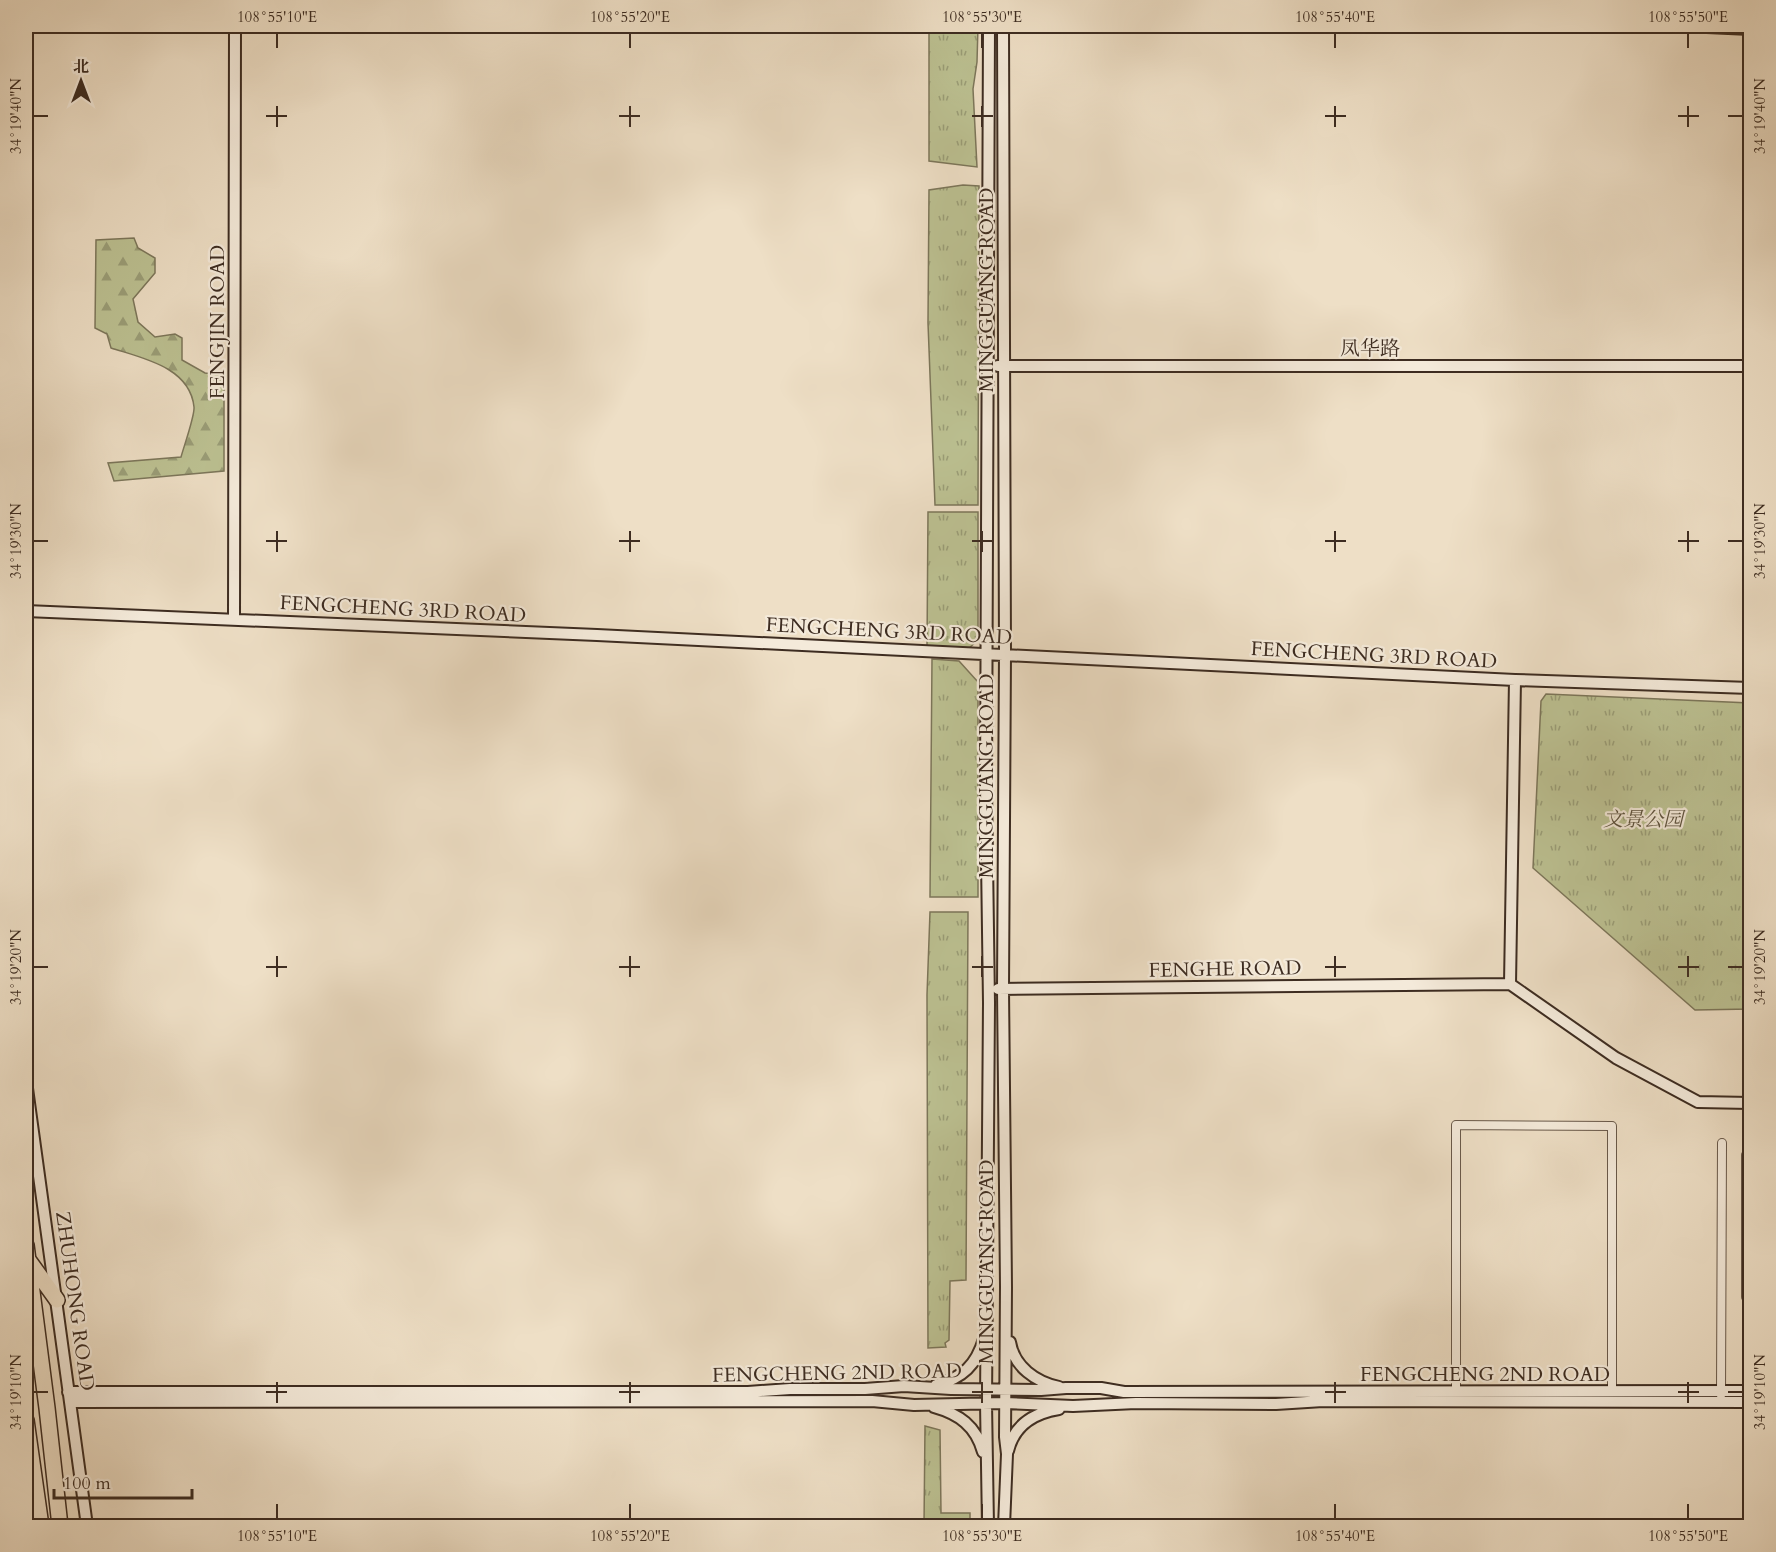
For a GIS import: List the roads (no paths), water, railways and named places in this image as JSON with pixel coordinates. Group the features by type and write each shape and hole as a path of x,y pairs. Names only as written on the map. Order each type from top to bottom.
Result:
{"highway":[{"path":"26,1252 57,1300"},
{"path":"26,1252 60,1527"},
{"path":"26,1420 41,1527"}],"main road":[{"name":"FENGJIN ROAD","path":"234,619 235,26"},
{"name":"MINGGUANG ROAD","path":"988,1527 986,1403 989,989 986,654 989,26"},
{"name":"MINGGUANG ROAD","path":"1003,26 1005,365 1003,989 1005,1437 1007,1454 1004,1527"},
{"path":"1685,26 1750,29"},
{"name":"凤华路","path":"989,366 1750,366"},
{"name":"FENGCHENG 3RD ROAD","path":"26,611 1005,654 1515,680 1750,688"},
{"path":"1515,680 1510,984 1616,1058 1698,1102 1750,1103"},
{"name":"FENGHE ROAD","path":"989,989 1510,984"},
{"name":"ZHUHONG ROAD","path":"26,1081 87,1527"},
{"path":"1006,1320 1010,1346 1020,1365 1035,1378 1066,1388"},
{"path":"921,1386 948,1382 967,1371 980,1352 988,1321"},
{"name":"FENGCHENG 2ND ROAD","path":"69,1397 748,1392 921,1386 1005,1390 1101,1388 1124,1392 1750,1391"},
{"path":"69,1397 872,1401 928,1405 955,1414 969,1425 979,1439 986,1468"},
{"name":"FENGCHENG 2ND ROAD","path":"928,1405 986,1403 1073,1406 1136,1403 1276,1404 1323,1401 1750,1402"},
{"path":"1007,1454 1014,1435 1030,1417 1041,1412 1073,1406"}],"street":[{"path":"1456,1392 1456,1125 1612,1126 1612,1392"},
{"path":"1721,1403 1722,1143"},
{"path":"1750,1155 1746,1155 1746,1297 1750,1297"}],"park label":[{"name":"文景公园","path":"1643,819"}]}
